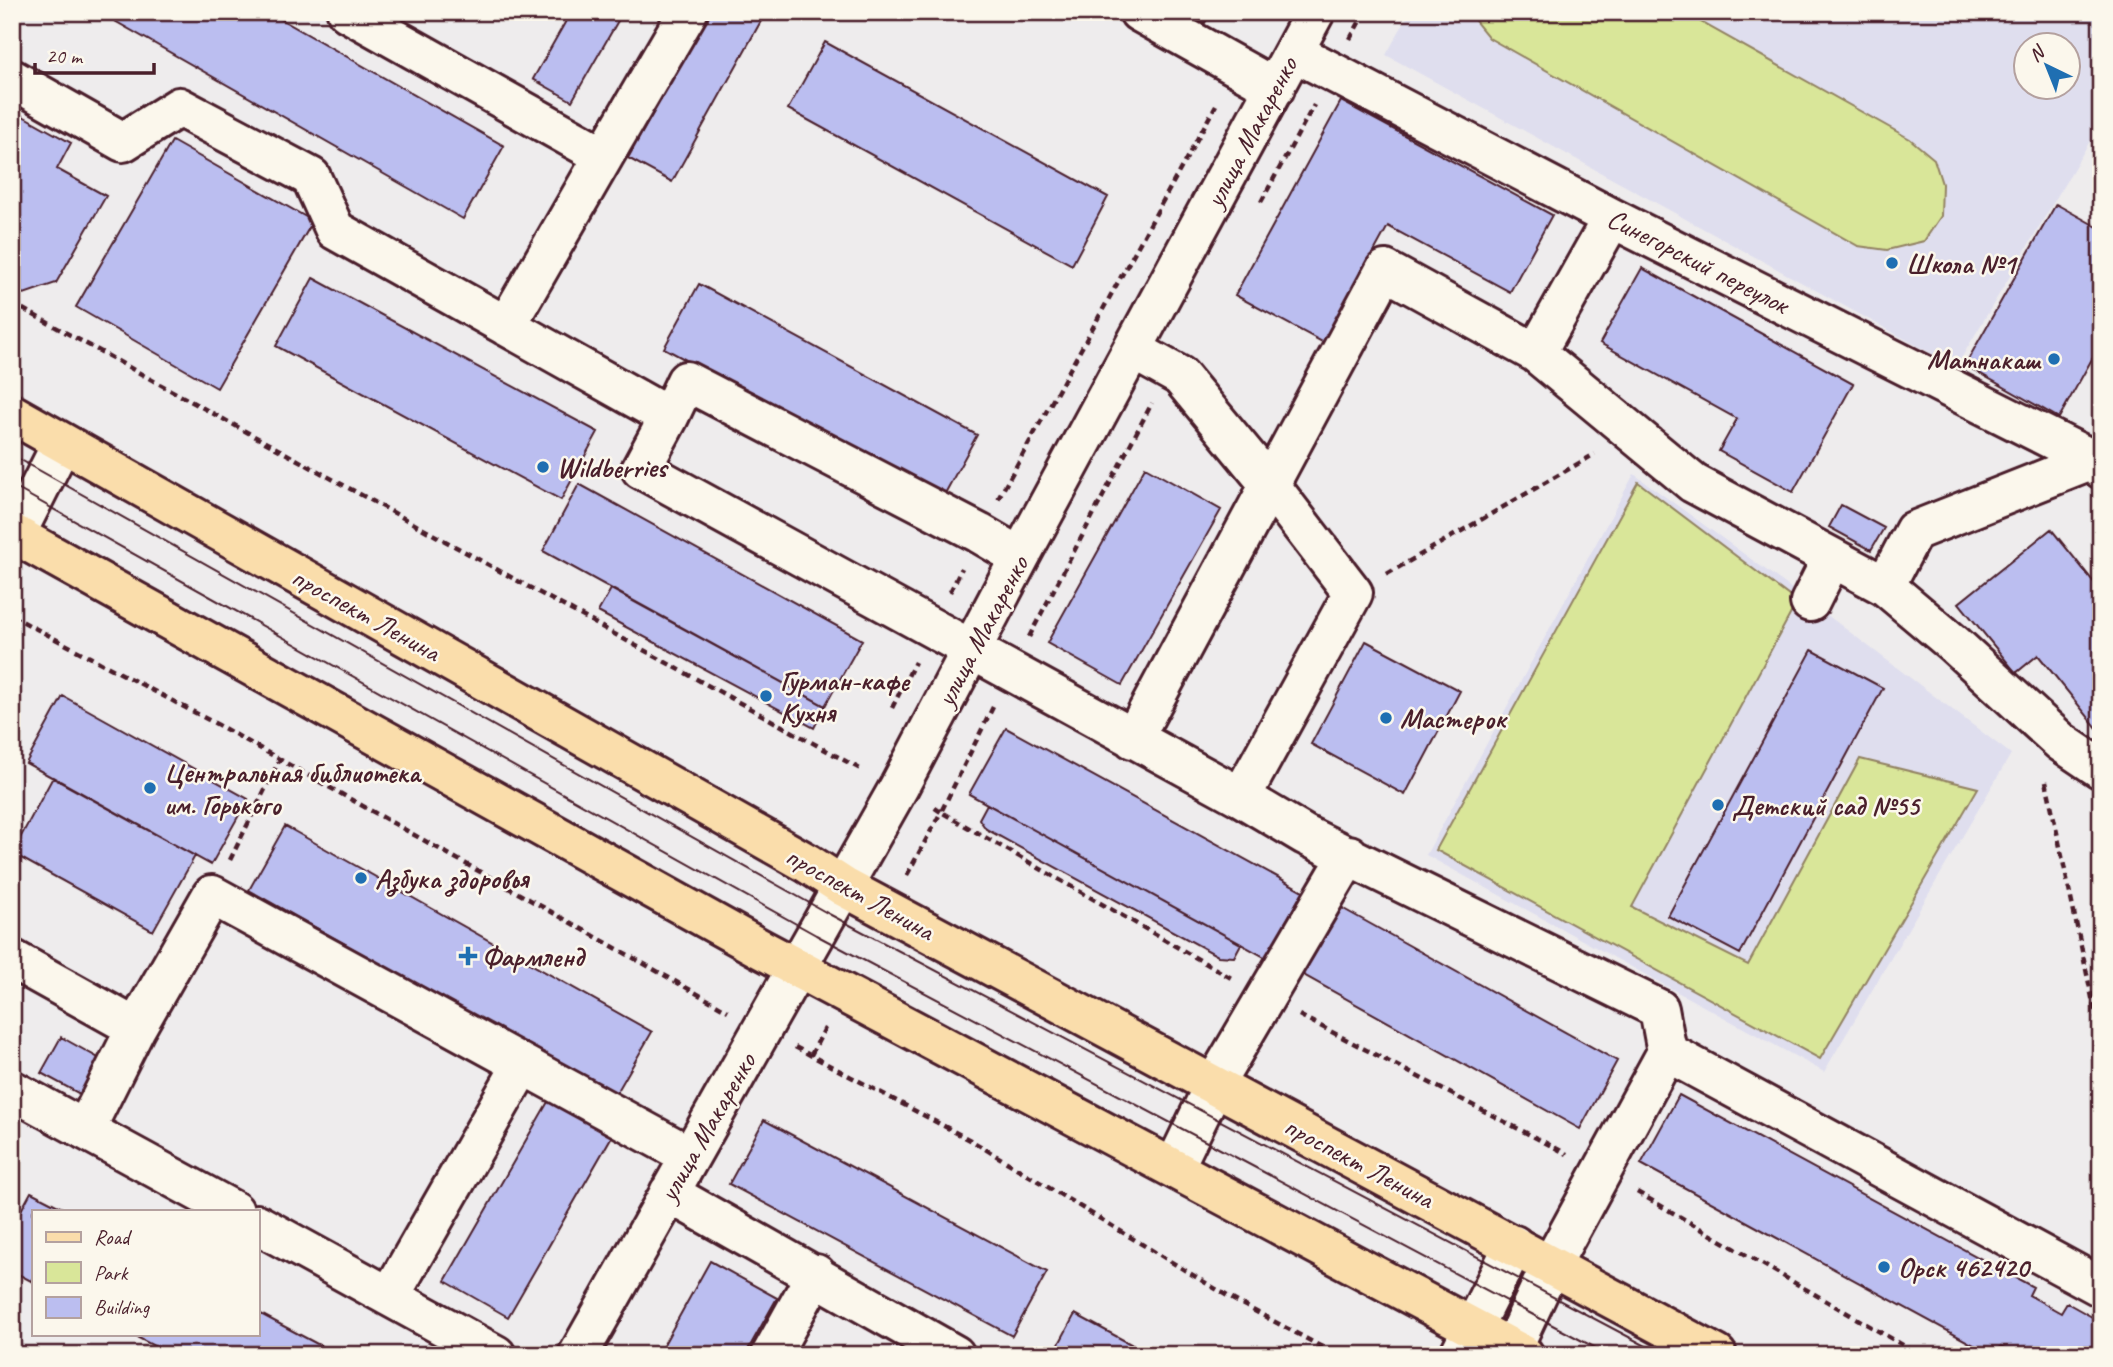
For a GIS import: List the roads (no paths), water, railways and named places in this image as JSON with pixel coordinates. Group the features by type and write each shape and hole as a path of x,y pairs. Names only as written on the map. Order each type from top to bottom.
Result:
{"main road":[{"name":"проспект Ленина","path":"12,414 807,863 844,887 1717,1355"},
{"path":"13,537 761,949 1174,1168 1466,1342 1518,1352"}],"street":[{"path":"347,12 604,156"},
{"path":"506,326 688,12"},
{"path":"1139,12 1275,88"},
{"name":"улица Макаренко","path":"578,1355 899,787 1020,557 1315,12"},
{"name":"Синегорский переулок","path":"1294,52 1612,218 2098,461"},
{"path":"12,79 123,142 179,107 311,177 335,230 669,416"},
{"path":"1536,353 1612,218"},
{"path":"1133,738 1385,270 1536,353 1693,482 1885,586 1954,644 2061,742 2101,769"},
{"path":"1133,350 1180,376 1270,485 1353,593 1241,797"},
{"path":"1020,557 686,380 640,469 1241,797 1305,835 1658,1009 1667,1052 1551,1265 1518,1352"},
{"path":"13,537 62,443"},
{"path":"1885,586 1914,531 2098,461"},
{"path":"1810,602 1832,558"},
{"path":"1174,1168 1214,1085 1349,855"},
{"path":"85,1130 136,1028 212,895 690,1156"},
{"path":"12,959 136,1028"},
{"path":"1667,1052 2101,1287"},
{"path":"390,1296 522,1065"},
{"path":"12,1090 232,1210"},
{"path":"669,1193 955,1355"},
{"path":"259,1225 496,1355"},
{"path":"1466,1342 1514,1245"},
{"path":"771,1355 816,1274"}],"tram line":[{"path":"12,455 829,914 1663,1355"},
{"path":"12,486 816,935 1609,1355"}],"place":[{"name":"Школа №1","path":"1892,263"},
{"name":"Матнакаш","path":"2054,359"},
{"name":"Wildberries","path":"543,467"},
{"name":"Гурман-кафе Кухня","path":"766,696"},
{"name":"Мастерок","path":"1386,718"},
{"name":"Центральная библиотека им. Горького","path":"150,788"},
{"name":"Детский сад №55","path":"1718,805"},
{"name":"Азбука здоровья","path":"361,878"},
{"name":"Фармленд","path":"468,956"},
{"name":"Орск 462420","path":"1884,1267"}]}
